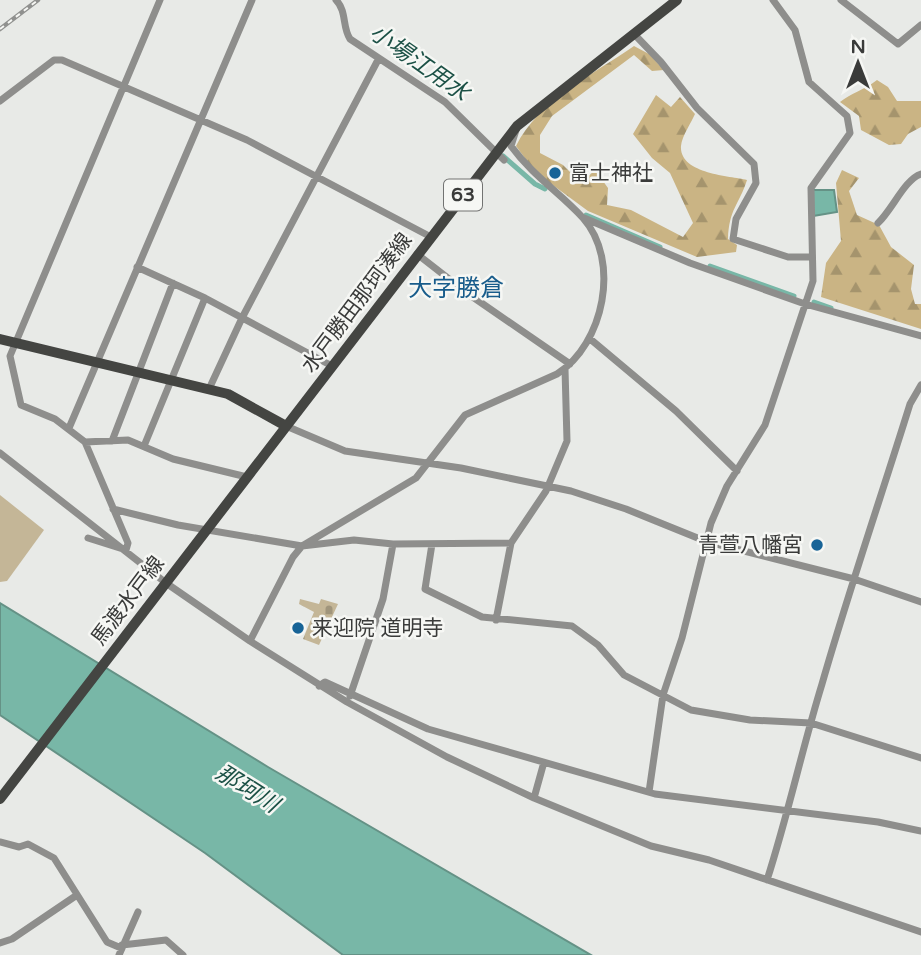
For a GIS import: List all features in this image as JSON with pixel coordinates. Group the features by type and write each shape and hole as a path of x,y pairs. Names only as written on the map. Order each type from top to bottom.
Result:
{"main road":[{"name":"水戸勝田那珂湊線","path":"286,426 417,254 500,156 517,126 529,114 635,36 677,0"},
{"path":"0,339 209,389 237,398 286,426"},
{"name":"馬渡水戸線","path":"0,799 286,426"}],"street":[{"path":"126,550 128,543 85,442 69,428 21,405 10,356 160,0"},
{"path":"69,428 252,0"},
{"path":"336,0 342,6 348,36 445,102 500,156"},
{"path":"649,792 663,695 682,638 705,541 737,471 765,425 813,281 811,188 848,138 850,122 842,110 809,82 796,30 773,0"},
{"path":"841,0 898,44 921,25"},
{"path":"635,36 661,62 697,108 754,164 756,183 736,219 733,239 788,257 812,257"},
{"path":"209,389 243,318 379,58"},
{"path":"0,101 57,59 201,119 317,176 431,237"},
{"path":"517,126 511,146 531,173 583,218 690,263 805,304 921,336"},
{"path":"878,223 893,209 908,183 921,174"},
{"path":"250,641 293,557 302,546 416,478 429,464 451,429 465,415 567,367 590,338 600,310 602,260 598,243 583,218"},
{"path":"417,254 567,367"},
{"path":"137,267 205,298 332,366"},
{"path":"112,441 136,372 173,283"},
{"path":"144,446 205,298"},
{"path":"590,338 676,411 737,471"},
{"path":"496,620 511,543 548,486 569,430 567,367"},
{"path":"767,880 790,811 811,723 854,579 910,404 921,385"},
{"path":"286,426 345,451 548,486 599,499 705,541 854,579 921,603"},
{"path":"85,442 128,440 173,459 247,477"},
{"path":"0,453 166,583 250,641 319,685 436,751 534,798 651,846 709,860 921,932"},
{"path":"113,509 302,546 354,540 393,544 511,543"},
{"path":"88,538 126,550"},
{"path":"351,696 383,599 393,544"},
{"path":"432,544 425,589 482,617 572,626 597,645 624,675 691,710 713,716 811,723 921,758"},
{"path":"319,685 325,682 428,729 649,792 705,802 878,822 921,831"},
{"path":"534,798 544,762"},
{"path":"0,842 19,847 28,844 54,858 107,942 121,949 166,940 184,955"},
{"path":"0,943 12,939 77,895"},
{"path":"121,949 138,912"}],"green space":[{"path":"634,46 649,54 664,70 652,71 634,55 552,116 540,135 540,153 563,165 581,183 595,170 608,188 607,205 631,210 683,237 693,223 670,173 652,158 633,134 656,95 671,107 680,97 695,114 681,146 688,163 707,172 747,180 732,214 729,229 728,239 737,245 736,252 697,257 588,211 535,172 516,146 538,115 552,102"},
{"path":"877,80 888,87 897,101 921,101 921,127 908,134 901,144 889,145 861,130 859,116 840,102"},
{"path":"842,170 859,178 849,191 857,215 879,225 891,247 914,265 911,289 915,304 921,304 921,329 821,297 826,263 841,241 836,183"},
{"path":"0,495 44,530 7,581 0,582"},
{"path":"300,599 319,604 321,599 338,604 319,645 303,639 314,612 299,604"}],"water":[{"path":"813,190 834,190 837,212 813,216"},
{"name":"那珂川","path":"0,603 268,767 591,955 343,955 205,853 0,715"}],"waterway":[{"name":"小場江用水","path":"503,156 535,184 545,189"},
{"name":"小場江用水","path":"586,215 660,247"},
{"name":"小場江用水","path":"710,266 794,296"},
{"name":"小場江用水","path":"814,302 831,308"}],"railway":[{"path":"0,29 38,0"}],"place":[{"name":"富士神社","path":"555,173"},
{"name":"青萱八幡宮","path":"817,545"},
{"name":"来迎院 道明寺","path":"298,628"}],"district":[{"name":"大字勝倉","path":"456,288"}]}
